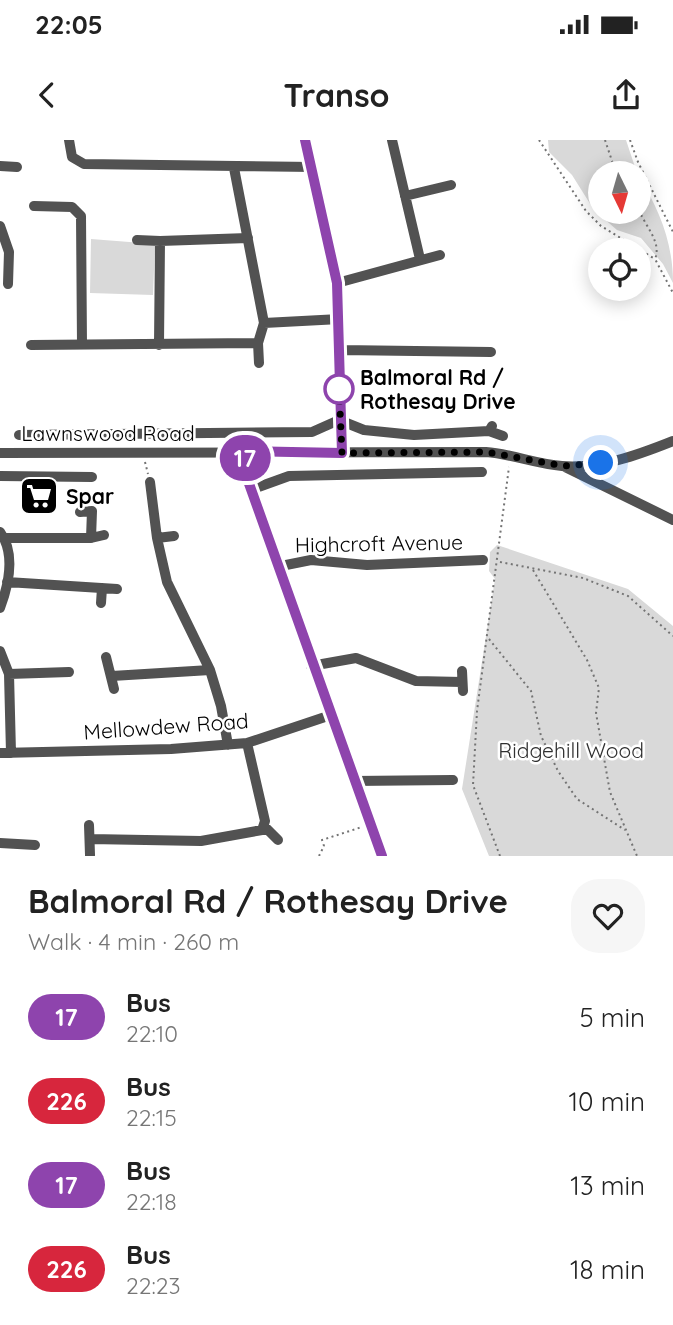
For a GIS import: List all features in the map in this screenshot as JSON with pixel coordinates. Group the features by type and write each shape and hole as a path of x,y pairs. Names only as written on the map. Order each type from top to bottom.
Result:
{"street":[{"path":"69,140 72,157 84,164 234,169 313,167"},
{"path":"305,140 337,283 342,453"},
{"path":"392,140 420,259"},
{"path":"0,166 17,167"},
{"path":"234,169 264,324 258,343 259,363"},
{"path":"405,196 450,185"},
{"path":"34,206 72,207 81,216 82,344"},
{"path":"0,226 9,252 8,284"},
{"path":"137,240 248,238"},
{"path":"159,345 160,241"},
{"path":"337,283 440,255"},
{"path":"264,324 340,319"},
{"path":"31,345 258,343"},
{"path":"340,350 478,346 491,352"},
{"path":"19,435 312,432 339,420 364,430 414,435 483,434 491,429 503,436"},
{"path":"563,466 601,463 673,441"},
{"path":"244,451 250,490 276,567 382,856"},
{"path":"61,452 61,476"},
{"name":"Lawnswood Road","path":"0,453 486,452 563,466"},
{"path":"596,483 601,463"},
{"path":"563,466 673,520"},
{"path":"250,490 289,476 482,472"},
{"path":"0,476 92,477"},
{"path":"150,482 157,538 167,582 210,670 221,706 228,745"},
{"path":"80,512 92,511 91,538"},
{"path":"0,608 10,555 2,535 91,538 104,535"},
{"path":"157,538 174,536"},
{"name":"Highcroft Avenue","path":"276,567 322,560 367,565 483,561"},
{"path":"7,582 117,589"},
{"path":"101,603 102,588"},
{"path":"0,651 9,674 5,753"},
{"path":"106,657 114,689"},
{"path":"311,666 356,658 416,681 462,681"},
{"path":"9,674 57,666 69,672"},
{"path":"112,676 210,670"},
{"name":"Mellowdew Road","path":"5,753 247,743 331,715"},
{"path":"247,743 264,826 278,840"},
{"path":"353,781 453,781"},
{"path":"89,825 90,855"},
{"path":"90,839 201,841 255,832 264,826"},
{"path":"0,843 35,845"}],"path":[{"path":"539,140 586,211 601,226 655,259 673,293"},
{"path":"605,140 612,161"},
{"path":"630,140 673,232"},
{"path":"644,224 655,239 658,251 655,259"},
{"path":"143,452 150,482"},
{"path":"500,856 473,786 477,712 499,561 495,554 512,456"},
{"path":"499,561 583,578 628,596 673,636"},
{"path":"534,570 587,660 599,688 596,713 610,792 637,856"},
{"path":"488,639 531,691 541,736 558,771 577,799 626,831"},
{"path":"319,856 324,846 322,840 369,825"}],"green space":[{"path":"548,140 626,140 633,161 588,161 588,200 572,175 549,152"},
{"path":"651,198 668,241 673,283 663,264 651,250 651,238 641,238 617,230 610,224 651,224"},
{"path":"91,239 155,244 153,295 90,293"},
{"name":"Ridgehill Wood","path":"497,545 628,589 673,626 673,856 489,856 462,789 495,579 489,571 490,552"}],"bus line":[{"name":"17","path":"305,140 337,283 342,453 244,451 250,490 311,666 382,856"}],"place":[{"name":"Balmoral Rd / Rothesay Drive","path":"339,389"},
{"name":"Spar","path":"39,496"}],"route":[{"path":"339,389 342,453 486,452 551,465 580,466 601,463"}]}
